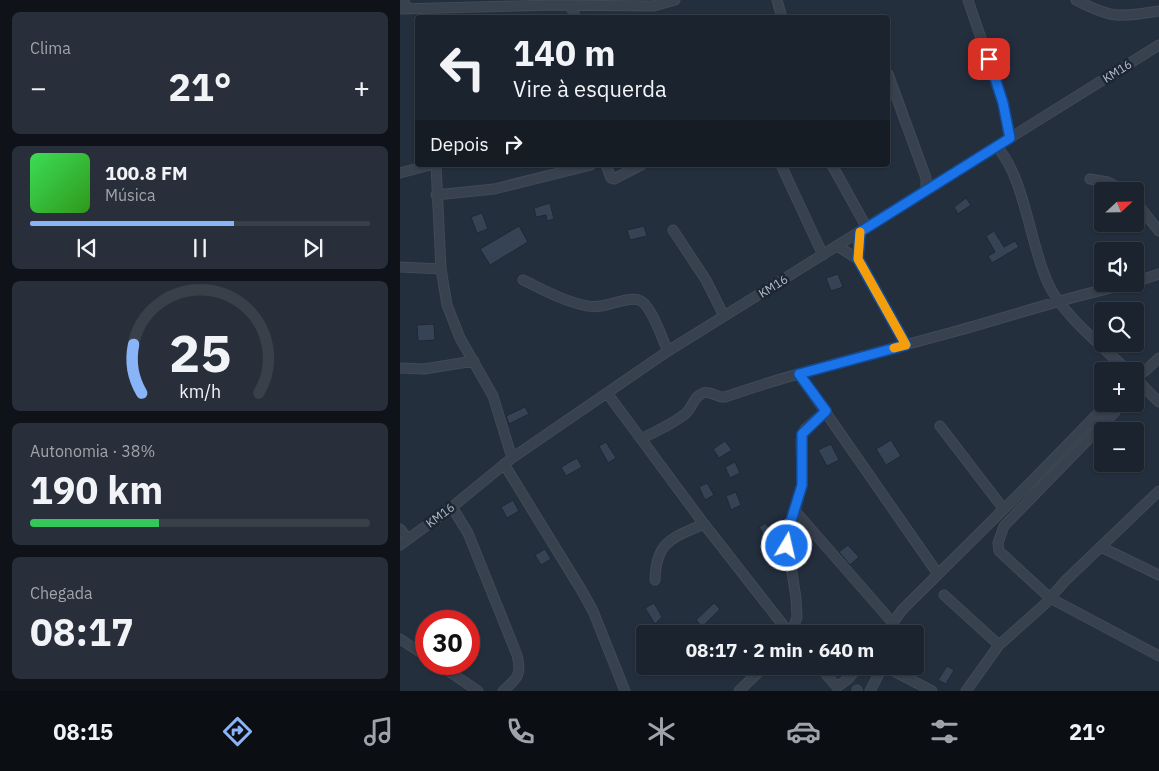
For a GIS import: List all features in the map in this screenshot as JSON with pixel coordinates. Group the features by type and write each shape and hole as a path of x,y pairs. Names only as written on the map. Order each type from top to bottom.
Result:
{"street":[{"path":"403,0 404,9 419,13 478,4 570,6 644,3 661,5 674,0"},
{"path":"777,0 781,15"},
{"path":"968,0 1003,103 1010,138"},
{"path":"1076,0 1108,15 1118,16 1159,11"},
{"path":"570,6 574,15"},
{"name":"KM16","path":"400,545 512,458 668,352 1159,45"},
{"path":"890,79 926,178 926,191"},
{"path":"997,147 1005,156 1016,181 1042,267 1056,300 1119,362"},
{"path":"400,173 422,167"},
{"path":"436,167 441,269 447,305 453,322 493,396 512,458"},
{"path":"436,195 494,189 583,167"},
{"path":"607,167 614,179 637,167"},
{"path":"782,167 823,255"},
{"path":"833,167 864,230 858,259"},
{"path":"1090,179 1108,182"},
{"path":"1144,212 1159,231"},
{"path":"673,230 706,280 724,316"},
{"path":"837,246 858,259 906,345"},
{"path":"400,266 441,269"},
{"path":"1144,279 1159,274"},
{"path":"523,280 551,294 588,306 601,307 634,298 642,301 648,307 668,352"},
{"path":"643,438 685,415 697,397 703,393 710,393 720,398 725,397 799,374 1014,315 1056,300 1094,292"},
{"path":"1144,372 1159,358"},
{"path":"400,368 424,369 474,361"},
{"path":"799,374 938,574"},
{"path":"1144,386 1159,402"},
{"path":"607,393 643,438 704,524 784,625"},
{"path":"794,625 797,617 796,598 787,540 802,485 802,434 826,411"},
{"path":"890,625 938,574 1099,412"},
{"path":"1115,412 1004,526 1000,535 999,551 1050,598 1159,656"},
{"path":"940,426 1003,508"},
{"path":"504,464 593,611 625,691"},
{"path":"966,691 999,644 1050,598 1159,491"},
{"path":"452,506 468,533 517,655 520,667 519,674 504,691"},
{"path":"795,511 892,622"},
{"path":"654,580 659,550 680,534 704,524"},
{"path":"400,529 408,539"},
{"path":"1101,547 1159,575"},
{"path":"944,595 999,644"},
{"path":"400,639 415,649"},
{"path":"454,675 478,691"},
{"path":"739,691 756,675"},
{"path":"827,675 837,687 851,675"},
{"path":"870,691 878,675"},
{"path":"901,675 932,691"}],"building":[{"path":"966,198 971,205 958,214 954,207"},
{"path":"550,203 554,219 547,221 546,215 536,217 534,208"},
{"path":"482,213 488,229 477,233 471,217"},
{"path":"519,226 528,242 490,265 480,249"},
{"path":"644,226 647,236 630,240 627,230"},
{"path":"994,231 1004,247 1015,241 1019,247 992,263 988,256 995,252 986,236"},
{"path":"838,274 843,287 831,291 826,278"},
{"path":"434,324 435,340 418,341 417,325"},
{"path":"525,407 529,414 509,424 506,416"},
{"path":"891,440 901,456 886,465 876,449"},
{"path":"725,441 732,450 719,458 713,449"},
{"path":"606,442 616,458 608,463 599,446"},
{"path":"831,444 839,460 827,466 818,450"},
{"path":"577,458 582,467 566,476 561,467"},
{"path":"735,462 740,473 730,478 725,467"},
{"path":"707,483 714,495 705,500 699,487"},
{"path":"736,492 741,505 731,510 726,496"},
{"path":"513,500 519,511 507,518 501,507"},
{"path":"766,523 775,540 767,545 764,539 766,538 759,527"},
{"path":"848,545 859,557 850,565 839,552"},
{"path":"545,549 551,559 541,565 535,555"},
{"path":"654,603 662,617 655,624 645,608"},
{"path":"714,603 720,609 704,625 700,625 696,620"},
{"path":"947,666 954,670 946,684 938,680"}],"slow traffic":[{"path":"860,232 858,259 906,345 894,348"}],"route":[{"path":"787,546 787,534 803,479 802,434 805,429 826,411 799,374 906,345 858,259 860,232 1010,138 1003,103 989,59"}]}
